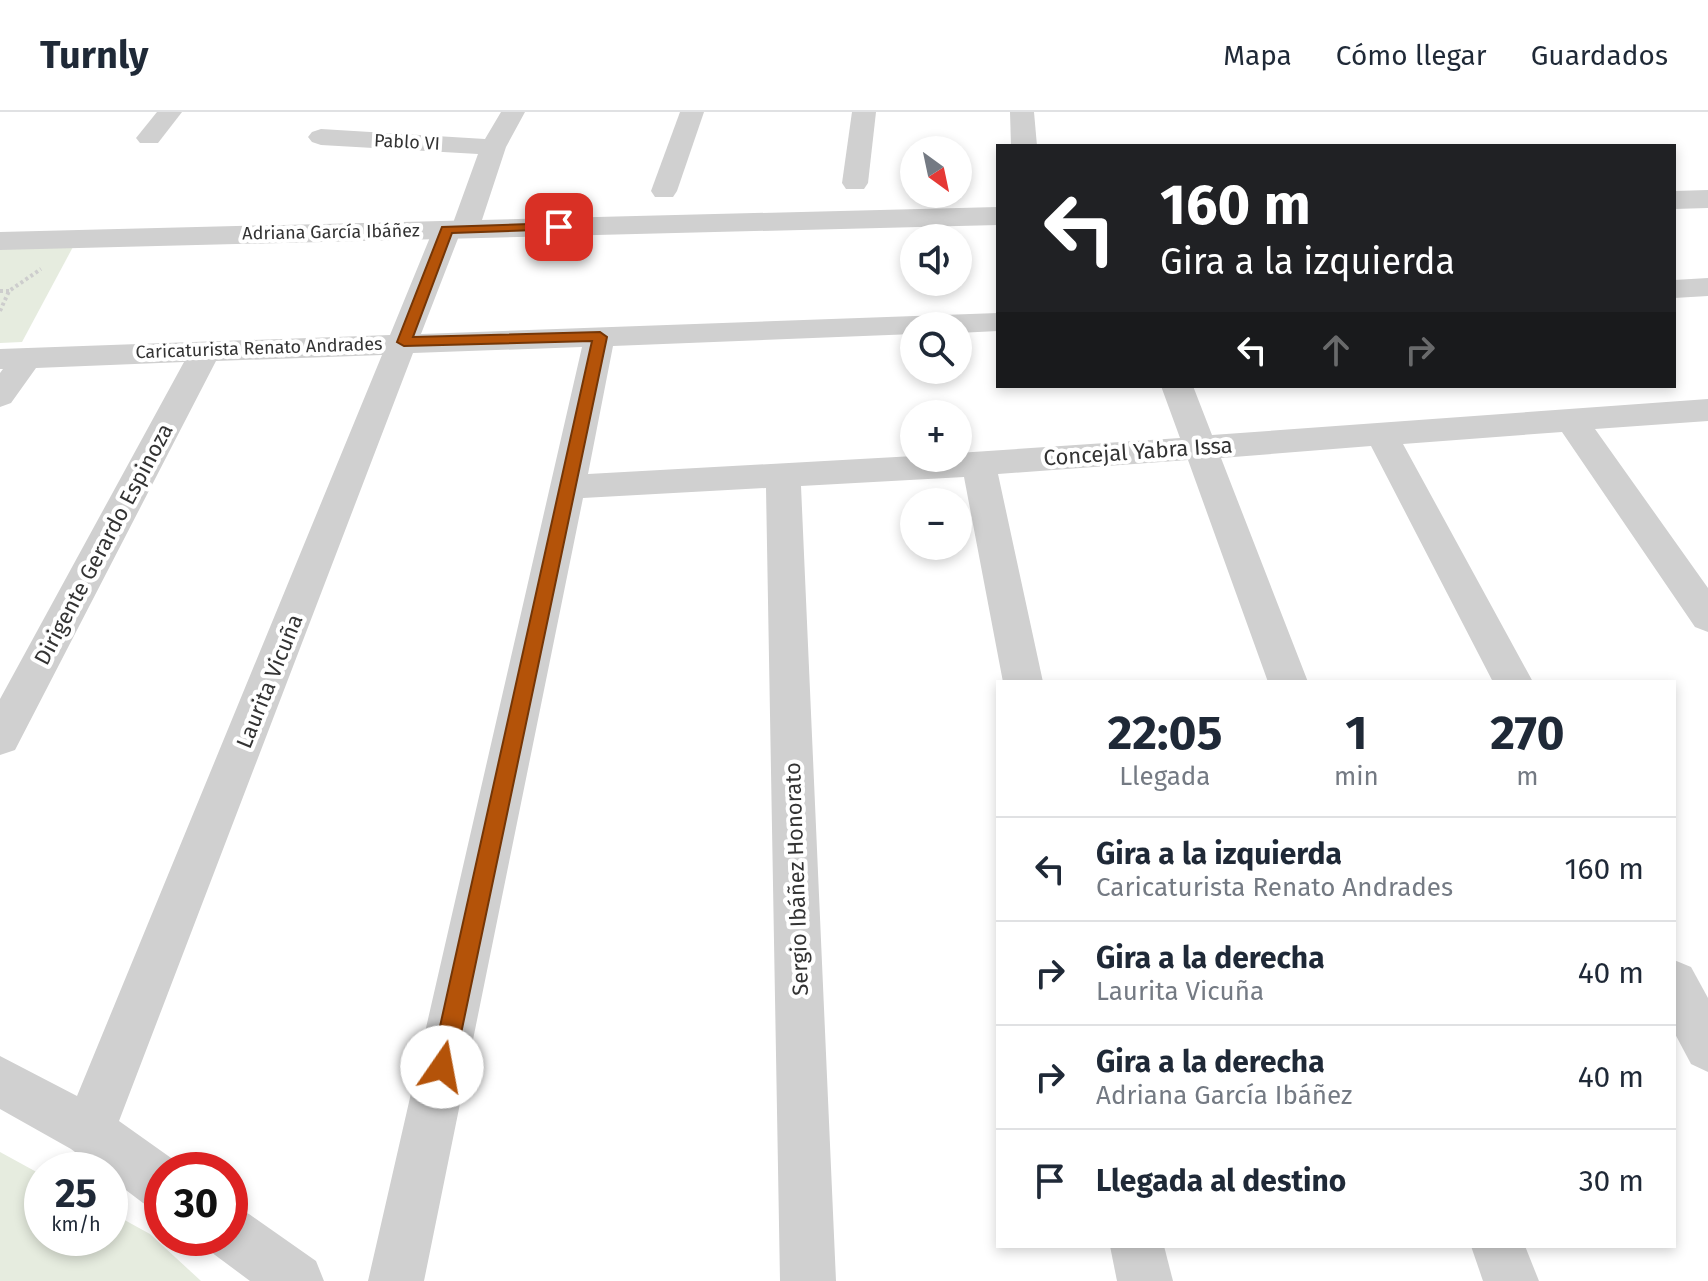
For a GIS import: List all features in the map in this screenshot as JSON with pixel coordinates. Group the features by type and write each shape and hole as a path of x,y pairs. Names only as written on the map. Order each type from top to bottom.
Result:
{"street":[{"path":"149,138 170,112"},
{"name":"Pablo VI","path":"338,112 321,137 493,147"},
{"name":"Laurita Vicuña","path":"89,1131 404,342 493,147 513,112"},
{"path":"664,191 692,112"},
{"path":"855,183 864,112"},
{"path":"1022,112 1024,144"},
{"path":"1676,200 1708,199"},
{"name":"Adriana García Ibáñez","path":"0,241 996,216"},
{"path":"1676,289 1708,287"},
{"name":"Caricaturista Renato Andrades","path":"14,358 996,322"},
{"path":"396,1281 600,337"},
{"name":"Dirigente Gerardo Espinoza","path":"0,738 206,350"},
{"path":"0,396 14,358"},
{"path":"1178,388 1287,680"},
{"name":"Concejal Yabra Issa","path":"567,487 979,464 1708,410"},
{"path":"1572,421 1708,617"},
{"path":"1382,435 1512,680"},
{"path":"979,464 1023,680"},
{"name":"Sergio Ibáñez Honorato","path":"783,476 808,1281"},
{"path":"1676,987 1708,1047"},
{"path":"0,1081 89,1131 144,1171"},
{"path":"248,1246 296,1281"},
{"path":"1137,1248 1145,1281"},
{"path":"1499,1248 1511,1281"}],"path":[{"path":"0,311 9,291 48,264"},
{"path":"0,291 9,291"}],"shaded area":[{"path":"74,245 22,342 0,343 0,248"},
{"path":"0,1152 24,1165 24,1256 128,1256 128,1222 144,1231 144,1256 174,1256 201,1281 0,1281"}],"route":[{"path":"442,1067 600,337 404,342 447,230 559,227"}]}
